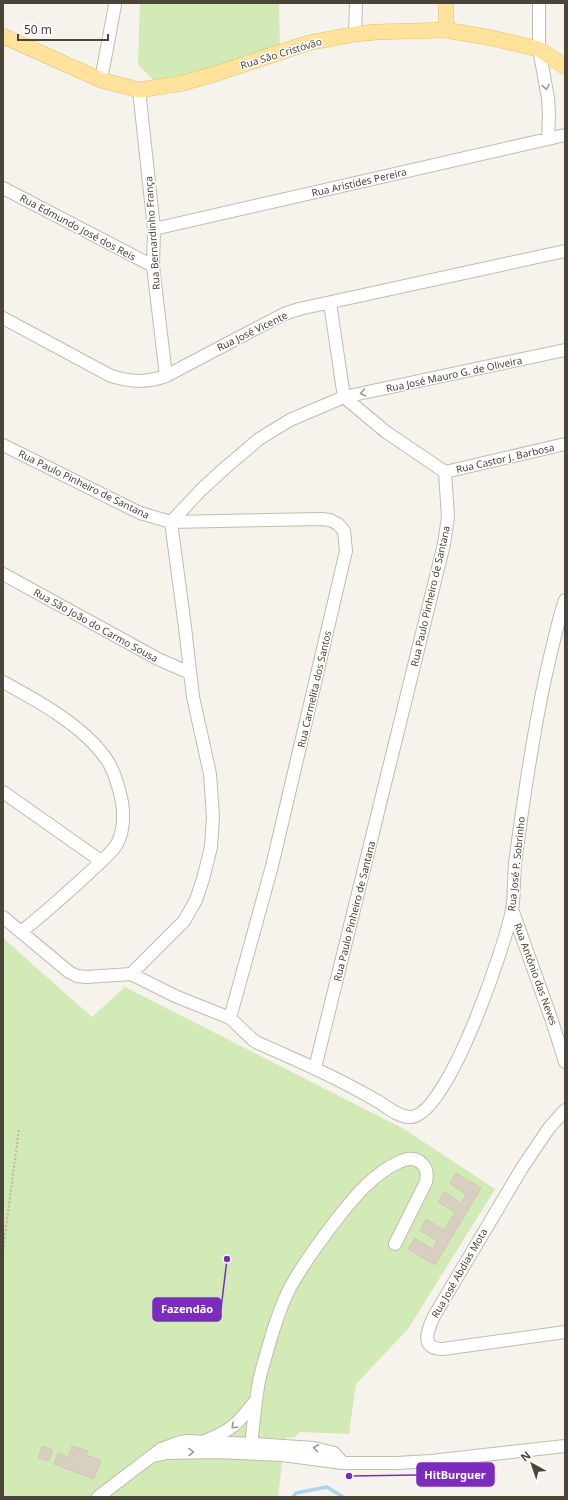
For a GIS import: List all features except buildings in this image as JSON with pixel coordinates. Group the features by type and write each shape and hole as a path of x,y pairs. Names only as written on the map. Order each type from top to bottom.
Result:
{"main road":[{"path":"446,3 446,30"},
{"name":"Rua São Cristóvão","path":"3,36 101,80 139,90 183,83 218,74 308,43 355,34 446,30 492,38 539,49 565,67"}],"street":[{"path":"355,34 356,3"},
{"path":"539,3 539,49 548,98 548,139"},
{"path":"101,80 115,5"},
{"name":"Rua Bernardinho França","path":"139,90 154,228 153,266 166,376"},
{"name":"Rua Aristides Pereira","path":"154,228 565,135"},
{"name":"Rua Edmundo José dos Reis","path":"3,188 153,266"},
{"name":"Rua José Vicente","path":"3,318 111,376 128,381 141,381 166,376 284,314 299,309 565,251"},
{"path":"330,303 344,397 386,432 445,472"},
{"name":"Rua José Mauro G. de Oliveira","path":"344,397 565,350"},
{"path":"131,974 184,921 196,900 211,847 213,817 210,774 200,730 190,673 171,522 202,489 259,439 290,420 344,397"},
{"name":"Rua Castor J. Barbosa","path":"445,472 565,444"},
{"name":"Rua Paulo Pinheiro de Santana","path":"3,445 140,513 171,522"},
{"name":"Rua Paulo Pinheiro de Santana","path":"315,1068 444,544 448,517 445,472"},
{"name":"Rua Carmelita dos Santos","path":"171,522 321,519 330,520 338,524 344,531 346,540 346,551 336,598 274,859 230,1018"},
{"name":"Rua São João do Carmo Sousa","path":"3,574 158,659 190,673"},
{"name":"Rua José P. Sobrinho","path":"315,1068 366,1094 403,1116 413,1117 429,1108 448,1078 469,1037 488,988 512,909 514,871 541,699 552,646 565,600"},
{"path":"3,682 64,719 85,735 107,759 114,773 120,794 123,824 117,843 110,852 65,895 21,932"},
{"path":"3,792 101,861"},
{"name":"Rua Antônio das Neves","path":"512,909 552,1020 565,1062"},
{"path":"3,917 70,972 77,976 131,974 175,996 230,1018 258,1043 315,1068"},
{"name":"Rua José Abdias Mota","path":"565,1110 549,1128 522,1168 434,1316 429,1327 427,1337 428,1344 432,1348 443,1349 565,1332"},
{"path":"251,1448 256,1400 264,1360 279,1314 290,1288 310,1255 350,1202 364,1187 394,1164 403,1160 412,1159 423,1164 427,1169 428,1175 426,1182 395,1244"},
{"path":"204,1442 231,1429 256,1400"},
{"path":"98,1497 165,1446 177,1443 204,1442 296,1452 314,1448 334,1453 343,1463 396,1463 430,1461 565,1446"},
{"path":"153,1456 167,1453 251,1448"}],"path":[{"path":"3,1251 19,1129"}],"green space":[{"path":"140,3 279,3 280,53 162,88 138,65"},
{"path":"3,938 92,1017 125,987 404,1129 495,1189 408,1329 356,1384 349,1434 300,1432 295,1437 285,1438 278,1497 3,1497"}],"waterway":[{"path":"293,1497 296,1493 327,1487 343,1497"}],"place":[{"name":"Fazendão","path":"227,1259"},
{"name":"HitBurguer","path":"349,1476"}]}
